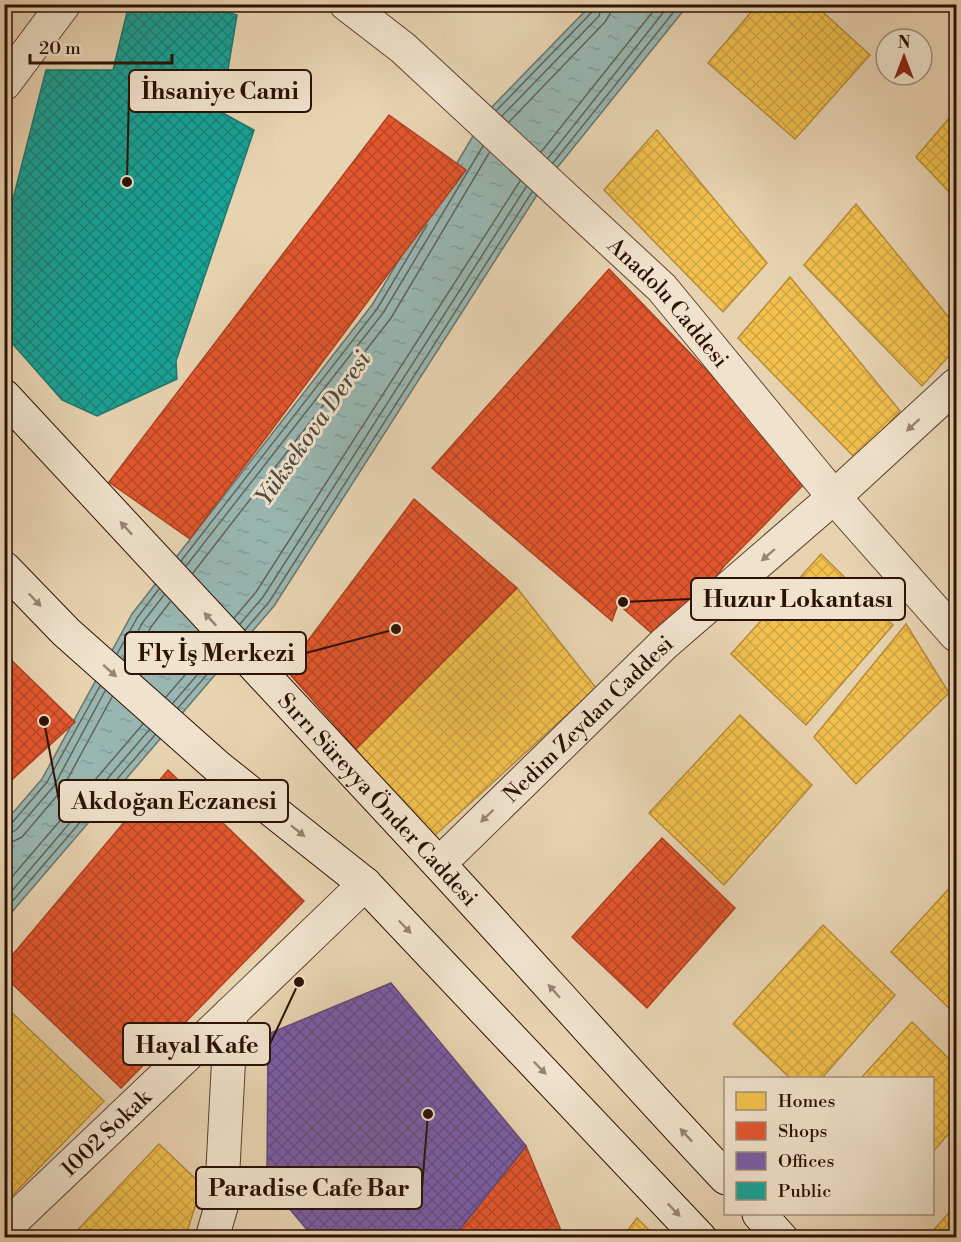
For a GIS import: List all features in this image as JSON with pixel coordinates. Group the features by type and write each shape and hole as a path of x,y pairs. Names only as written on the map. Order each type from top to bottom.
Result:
{"street":[{"path":"4,84 64,4"},
{"name":"Anadolu Caddesi","path":"346,4 403,48 662,288 834,498 957,635"},
{"name":"Nedim Zeydan Caddesi","path":"439,864 664,644 834,498 957,385"},
{"name":"Sırrı Süreyya Önder Caddesi","path":"4,396 439,864 617,1062 724,1176"},
{"path":"4,568 66,633 219,768 365,884 700,1238"},
{"name":"1002 Sokak","path":"4,1229 365,884"},
{"path":"212,1238 220,1207 231,1013"},
{"path":"760,1215 781,1238"}],"water":[{"name":"Yüksekova Deresi","path":"591,5 688,5 544,184 274,606 5,920 5,822 42,779 132,614 372,305 488,111"}],"building: Homes":[{"path":"758,4 814,4 870,55 795,139 708,63"},
{"path":"956,110 956,199 916,157"},
{"path":"657,130 767,263 723,312 604,190"},
{"path":"856,204 956,326 956,348 922,386 804,265"},
{"path":"790,277 900,411 857,460 738,338"},
{"path":"821,554 893,625 806,725 731,654"},
{"path":"517,588 596,688 432,838 356,749"},
{"path":"906,624 949,693 856,784 814,737"},
{"path":"740,715 812,785 724,885 649,813"},
{"path":"956,881 956,1015 891,952"},
{"path":"823,925 895,995 823,1077 789,1077 733,1024"},
{"path":"4,1005 104,1101 4,1204"},
{"path":"912,1022 956,1066 956,1125 934,1151 934,1077 862,1077"},
{"path":"159,1144 202,1185 185,1238 70,1238"},
{"path":"956,1205 956,1238 934,1238 930,1234"},
{"path":"637,1218 657,1238 622,1238"}],"building: Shops":[{"path":"389,115 466,170 190,539 109,482"},
{"path":"609,269 810,478 724,566 664,644 618,604 612,621 432,468"},
{"path":"414,499 517,588 356,749 286,670"},
{"path":"4,653 75,722 4,787"},
{"path":"168,770 304,901 121,1088 4,976 4,965"},
{"path":"662,838 735,908 647,1008 572,937"},
{"path":"526,1146 564,1238 453,1238"}],"building: Offices":[{"path":"391,983 526,1146 453,1238 314,1238 267,1182 268,1034"}],"building: Public":[{"path":"129,4 201,4 237,15 221,112 254,130 176,361 177,379 97,416 62,400 4,334 4,234 46,70 113,70"}],"place":[{"name":"İhsaniye Cami","path":"127,182"},
{"name":"Huzur Lokantası","path":"623,602"},
{"name":"Fly İş Merkezi","path":"396,629"},
{"name":"Akdoğan Eczanesi","path":"44,721"},
{"name":"Hayal Kafe","path":"299,982"},
{"name":"Paradise Cafe Bar","path":"428,1114"}]}
